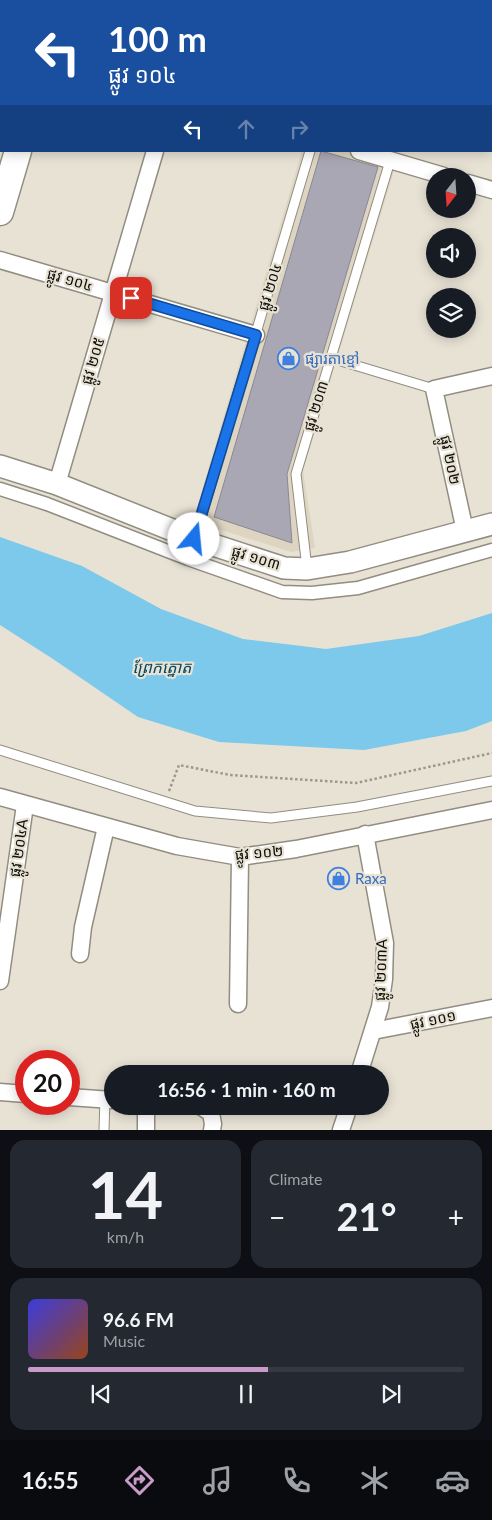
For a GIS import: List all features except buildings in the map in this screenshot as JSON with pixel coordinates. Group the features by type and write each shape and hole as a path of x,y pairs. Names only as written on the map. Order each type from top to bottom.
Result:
{"main road":[{"path":"0,212 18,152"}],"street":[{"name":"ផ្លូវ ២០៥","path":"57,484 155,152"},
{"path":"361,152 426,171"},
{"path":"476,185 492,190"},
{"name":"ផ្លូវ ១០៤","path":"0,260 256,335"},
{"path":"434,388 492,376"},
{"name":"ផ្លូវ ២០២","path":"434,388 465,531"},
{"name":"ផ្លូវ ១០៣","path":"0,466 57,484 194,539 284,568 307,569 350,562 492,524"},
{"path":"0,489 47,504 188,559 282,592 312,593 358,588 492,550"},
{"name":"ផ្លូវ ១០២","path":"0,797 177,846 240,857 296,849 492,810"},
{"name":"ផ្លូវ ២០៤A","path":"0,980 25,805"},
{"path":"80,954 83,927 106,827"},
{"name":"ផ្លូវ ២០៣A","path":"362,1065 380,1007 384,979 385,943 365,834"},
{"path":"238,1004 240,857"},
{"name":"ផ្លូវ ១០១","path":"373,1031 492,1008"},
{"path":"0,1092 15,1093"},
{"path":"80,1098 104,1100"},
{"path":"146,1115 146,1130"},
{"path":"211,1115 212,1130"},
{"path":"341,1130 346,1115"}],"lane":[{"name":"ផ្លូវ ២០៤","path":"194,539 310,152"},
{"name":"ផ្លូវ ២០៣","path":"307,569 296,474 390,161"},
{"path":"331,358 434,388"},
{"path":"0,750 195,811 271,818 357,807 492,781"},
{"path":"104,1130 106,1115"}],"path":[{"path":"164,802 179,765 230,775 356,783 492,754"}],"shaded area":[{"name":"ផ្សារតាខ្មៅ","path":"302,152 400,152 303,471 315,548 291,552 193,521"}],"water":[{"name":"ព្រែកត្នោត","path":"0,537 82,566 161,609 243,639 326,649 419,636 492,613 492,721 466,731 364,750 219,742 138,717 0,625"}],"place":[{"name":"ផ្សារតាខ្មៅ","path":"289,359"},
{"name":"Raxa","path":"339,879"}],"route":[{"path":"131,298 256,335 194,539"}]}
